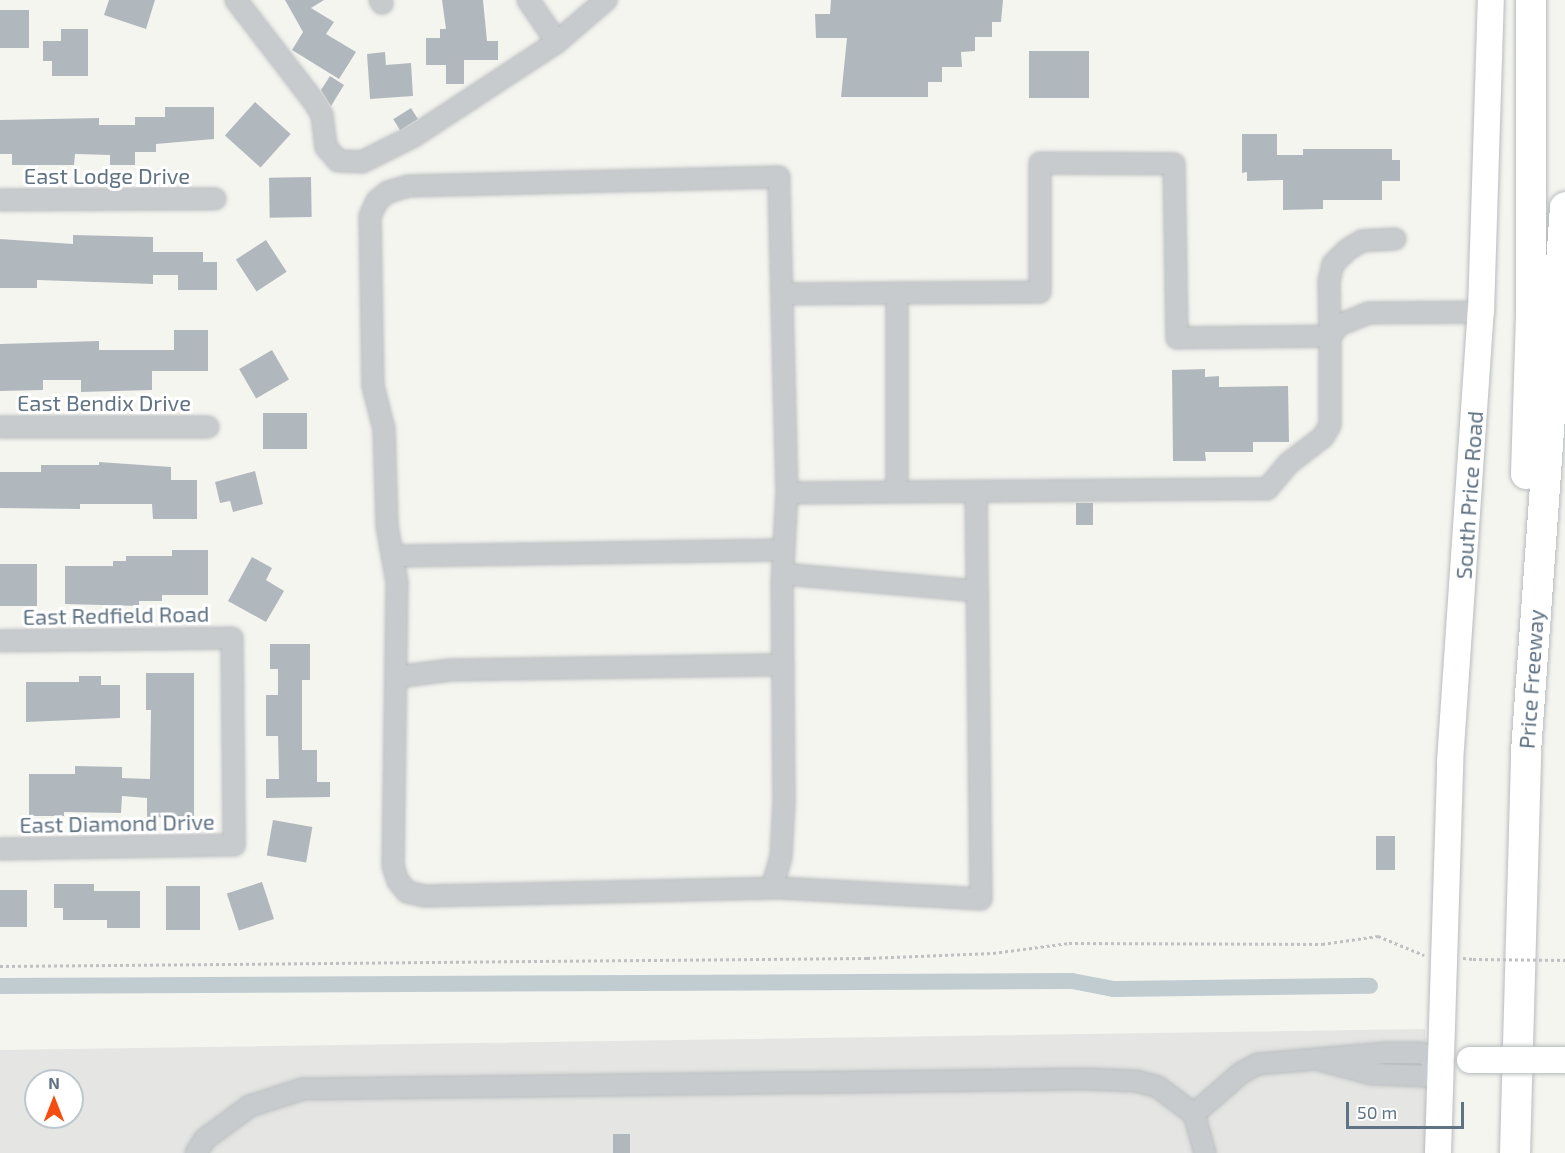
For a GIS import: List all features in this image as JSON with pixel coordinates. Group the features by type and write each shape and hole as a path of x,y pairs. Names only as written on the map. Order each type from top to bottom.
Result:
{"highway":[{"path":"1526,752 1522,533 1531,319 1531,0"},
{"name":"Price Freeway","path":"1515,1153 1526,752 1565,207"}],"main road":[{"name":"South Price Road","path":"1438,1153 1441,989 1450,762 1481,312 1491,0"},
{"path":"1439,1060 1565,1060"}],"street":[{"path":"236,0 315,103 322,115 326,147 338,161 362,162 414,136 557,42 606,0"},
{"path":"528,0 557,42"},
{"path":"782,294 1040,292 1040,163 1174,164 1177,338 1330,336 1353,317 1370,313 1481,312"},
{"path":"772,888 781,857 783,824 783,574 788,493 779,177 408,186 388,192 377,201 370,216 373,386 384,429 387,526 394,556 396,677 393,866 406,892 426,896 772,888 981,899 976,492"},
{"name":"East Lodge Drive","path":"0,200 215,199"},
{"path":"788,493 1266,489 1289,463 1323,437 1330,425 1329,282 1333,264 1347,250 1362,241 1395,239"},
{"path":"897,293 897,492"},
{"name":"East Bendix Drive","path":"0,427 208,427"},
{"path":"394,556 784,550"},
{"path":"783,574 978,591"},
{"name":"East Redfield Road","path":"0,641 232,638 234,845"},
{"path":"396,677 451,670 783,665"},
{"name":"East Diamond Drive","path":"0,849 234,845"},
{"path":"1194,1114 1250,1068 1323,1061 1372,1074 1426,1076 1439,1060"},
{"path":"196,1153 205,1139 250,1106 303,1089 1115,1079 1158,1087 1194,1114 1205,1153"}],"path":[{"path":"0,966 867,958 993,953 1070,943 1322,944 1378,936 1421,954 1442,958 1565,960"}],"shaded area":[{"path":"1425,1029 1427,1153 0,1153 0,1050"}],"building":[{"path":"109,0 155,0 146,29 104,15"},
{"path":"285,0 324,0 311,8 334,22 326,34 356,52 339,79 292,50 303,32"},
{"path":"442,0 483,0 487,41 498,41 498,60 464,60 464,84 446,84 446,65 426,65 426,38 440,38 440,29 446,29"},
{"path":"831,0 1003,0 1001,22 992,22 992,37 975,37 975,51 961,52 962,67 942,67 942,82 928,82 928,97 841,97 847,38 816,38 815,14 830,14"},
{"path":"0,10 29,10 29,48 0,48"},
{"path":"61,29 88,29 88,76 52,76 52,61 43,61 43,41 61,41"},
{"path":"1029,51 1089,51 1089,98 1029,98"},
{"path":"385,52 386,65 411,63 413,96 370,99 367,54"},
{"path":"330,76 344,85 331,106 321,90"},
{"path":"255,102 291,134 261,168 225,135"},
{"path":"165,107 214,107 214,139 156,144 156,152 135,152 135,165 110,165 110,155 75,154 74,165 12,165 12,154 0,154 0,120 99,118 99,125 135,125 135,117 165,117"},
{"path":"411,108 418,119 400,130 393,119"},
{"path":"1242,134 1277,134 1277,155 1303,155 1303,149 1392,149 1392,160 1400,160 1400,181 1382,181 1382,200 1323,200 1323,209 1283,210 1283,180 1247,181 1247,172 1242,173"},
{"path":"311,177 312,217 270,218 269,178"},
{"path":"73,235 153,237 153,252 203,252 203,262 217,262 217,290 178,290 178,275 153,275 153,284 37,280 37,288 0,288 0,239 73,244"},
{"path":"266,240 287,272 257,291 236,260"},
{"path":"174,330 208,330 208,371 152,371 152,390 81,392 81,380 43,380 43,390 0,391 0,344 99,341 99,350 174,350"},
{"path":"272,350 289,379 256,398 239,369"},
{"path":"1205,369 1205,377 1219,376 1219,387 1288,386 1289,442 1253,442 1253,452 1205,452 1206,461 1173,461 1172,370"},
{"path":"263,413 307,413 307,449 263,449"},
{"path":"99,462 171,467 171,480 197,480 197,519 153,519 152,504 80,504 80,509 0,508 0,472 41,472 41,465 99,465"},
{"path":"255,471 263,504 233,512 230,501 220,503 215,482"},
{"path":"1076,503 1093,503 1093,525 1076,525"},
{"path":"172,550 208,550 208,595 162,595 162,601 139,601 139,606 65,604 65,566 113,566 113,561 126,561 126,556 172,556"},
{"path":"252,557 272,568 266,580 284,591 266,622 228,601"},
{"path":"0,564 37,564 37,606 0,606"},
{"path":"270,644 310,644 310,680 302,680 302,750 317,750 317,782 330,782 330,797 266,798 266,779 279,779 278,736 266,736 266,695 278,695 278,669 270,669"},
{"path":"146,673 194,673 194,818 147,817 147,798 122,796 121,813 64,812 64,816 29,816 29,774 75,774 75,766 122,767 122,778 150,779 151,710 146,710"},
{"path":"79,676 101,676 101,685 120,685 120,718 26,722 26,682 79,682"},
{"path":"273,820 312,827 306,862 267,855"},
{"path":"1376,836 1395,836 1395,870 1376,870"},
{"path":"262,882 274,919 239,931 227,893"},
{"path":"54,884 94,884 94,891 140,891 140,928 107,928 107,920 63,920 63,908 54,908"},
{"path":"166,886 200,886 200,930 166,930"},
{"path":"0,890 27,890 27,927 0,927"},
{"path":"613,1134 630,1134 630,1153 613,1153"}],"waterway":[{"path":"0,986 1072,981 1114,989 1370,986"}]}
